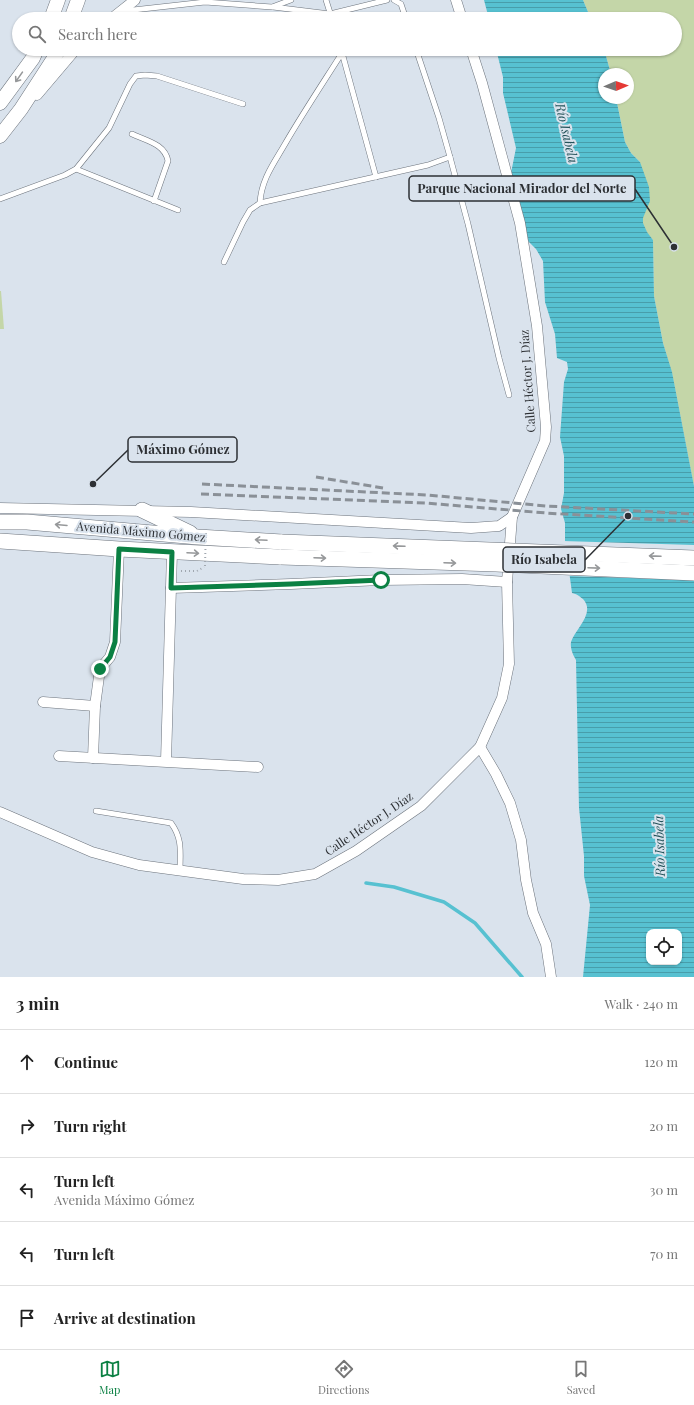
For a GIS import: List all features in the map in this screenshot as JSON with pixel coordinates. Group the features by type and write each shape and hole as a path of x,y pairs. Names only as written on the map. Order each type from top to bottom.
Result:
{"main road":[{"path":"54,12 58,0"},
{"path":"74,12 78,0"},
{"path":"0,103 34,56"},
{"path":"0,135 33,90 55,56"},
{"path":"142,510 202,533"},
{"name":"Avenida Máximo Gómez","path":"0,522 28,522 202,533 282,542 694,558"},
{"name":"Avenida Máximo Gómez","path":"0,541 172,552 694,573"}],"street":[{"path":"123,11 135,0"},
{"path":"456,0 460,12"},
{"path":"0,135 26,110 70,56"},
{"name":"Calle Héctor J. Díaz","path":"0,812 92,852 139,865 243,879 278,880 315,874 356,851 421,806 480,747 502,698 509,664 507,582 512,516 545,441 546,426 537,326 520,223 473,56"},
{"path":"0,508 206,512 471,528 499,526 512,516"},
{"path":"93,758 95,706 100,669 110,657 115,642 119,549"},
{"path":"166,762 172,552"},
{"path":"171,588 381,580 462,580 507,582"},
{"path":"42,702 95,706"},
{"path":"480,747 496,774 510,803 521,840 526,880 533,914 546,944 551,977"},
{"path":"59,756 258,767"}],"lane":[{"path":"272,7 291,0"},
{"path":"326,0 330,12"},
{"path":"348,12 388,0"},
{"path":"394,0 401,4 404,12"},
{"path":"123,11 205,2 272,7 302,12"},
{"path":"260,203 266,177 338,56"},
{"path":"342,56 376,177"},
{"path":"418,56 439,118 468,224 509,395"},
{"path":"0,199 65,175 76,169 108,128 130,84 136,76 157,76 243,104"},
{"path":"132,134 162,147 167,155 168,161 154,201"},
{"path":"224,262 250,210 260,203 428,165 450,157"},
{"path":"76,169 178,210"},
{"path":"96,811 171,824 177,831 180,842 180,871"}],"path":[{"path":"172,570 197,571 205,566 202,533"}],"green space":[{"path":"583,0 694,0 694,486 672,373 663,343 654,296 653,240 647,233 643,224 640,162 631,153 625,142 617,104 634,104 634,68 609,68 606,56 682,56 682,12 588,12"},
{"path":"1,291 4,329 0,329"}],"water":[{"path":"484,0 583,0 588,12 487,12"},
{"name":"Río Isabela","path":"498,56 606,56 609,68 598,68 598,104 617,104 625,142 631,153 640,162 649,187 650,201 643,218 643,223 653,240 654,296 663,343 672,372 694,486 694,977 583,977 590,905 584,876 584,856 579,808 576,660 572,651 571,642 586,615 587,610 583,599 572,593 565,541 565,523 561,509 564,493 564,456 560,437 564,382 568,369 567,362 557,358 555,334 545,302 543,261 536,249 525,238 525,227 522,211 514,194 511,173 516,148 503,93 503,77"}],"pier":[{"path":"563,541 694,545 694,580 568,576"}],"waterway":[{"path":"366,883 394,887 444,902 475,923 522,977"}],"railway":[{"path":"316,477 383,488"},
{"path":"202,484 427,495 546,506 694,514"},
{"path":"201,494 426,503 546,513 694,522"}],"place":[{"name":"Parque Nacional Mirador del Norte","path":"674,247"},
{"name":"Máximo Gómez","path":"93,484"},
{"name":"Río Isabela","path":"628,516"}],"route":[{"path":"100,669 110,657 115,642 119,549 172,552 171,588 381,580"}]}
